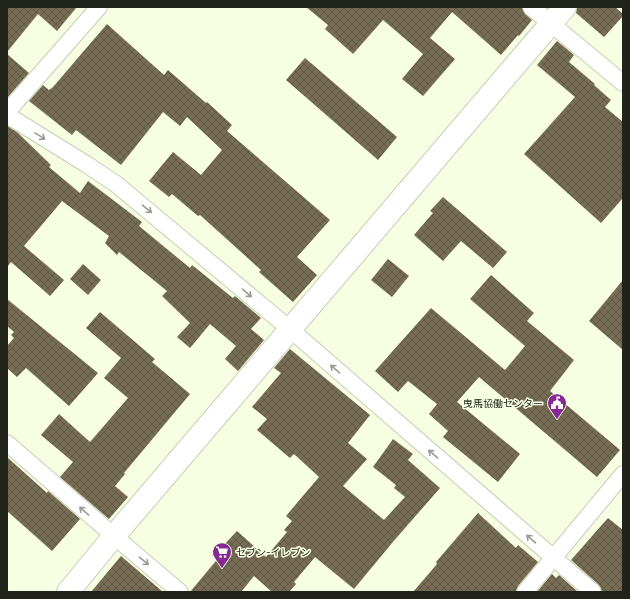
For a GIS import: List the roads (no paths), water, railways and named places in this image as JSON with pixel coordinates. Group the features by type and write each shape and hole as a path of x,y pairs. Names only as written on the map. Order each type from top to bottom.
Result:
{"street":[{"path":"99,7 7,114 116,184 291,330 593,592"},
{"path":"531,7 623,83"},
{"path":"68,592 114,536 565,7"},
{"path":"7,443 180,592"},
{"path":"525,592 552,557 623,474"}],"place":[{"name":"曳馬協働センター","path":"557,420"},
{"name":"セブン-イレブン","path":"222,569"}]}
